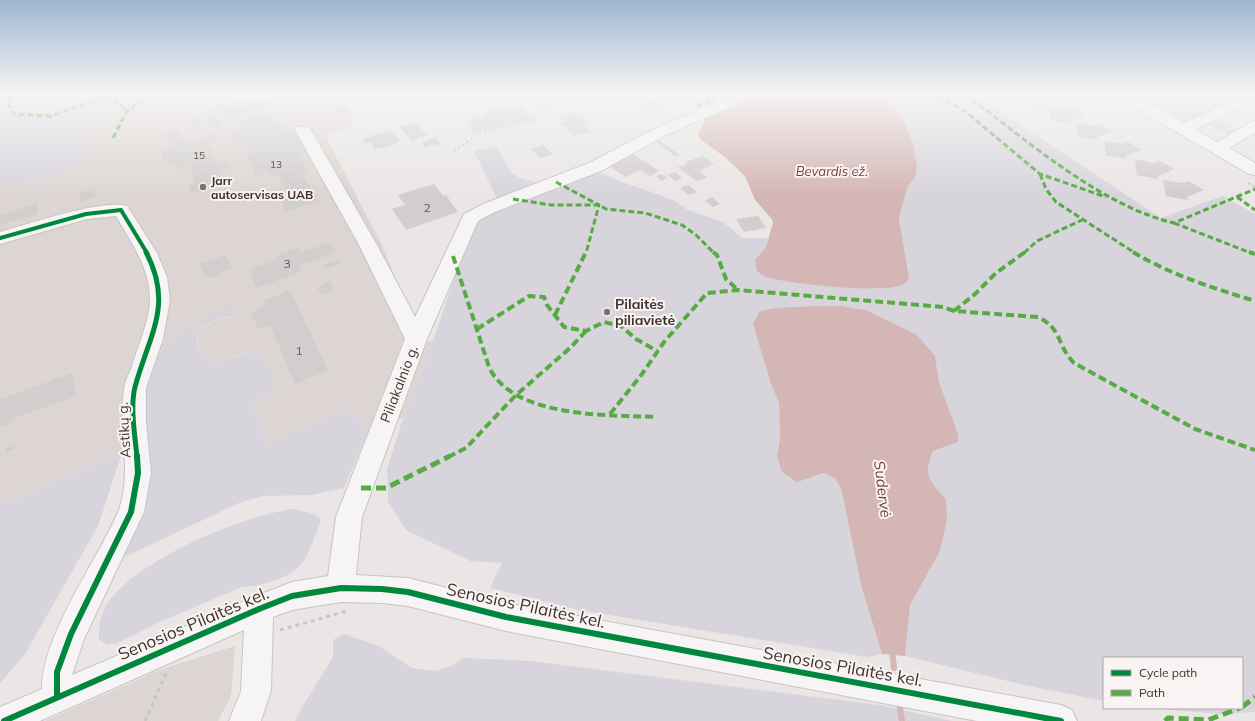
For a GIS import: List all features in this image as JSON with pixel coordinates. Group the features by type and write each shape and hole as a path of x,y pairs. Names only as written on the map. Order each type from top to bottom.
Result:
{"street":[{"path":"416,340 470,218 489,208 595,167 670,128"},
{"path":"1216,148 1228,143 1252,128"},
{"path":"1183,129 1255,170"},
{"name":"Piliakalnio g.","path":"302,130 368,245 416,340 349,517 341,588"},
{"name":"Astikų g.","path":"0,238 86,214 121,210 147,253 157,277 160,300 152,339 135,388 134,422 138,473 131,512 71,634 57,672 57,697"},
{"name":"Senosios Pilaitės kel.","path":"4,721 259,609 292,596 341,588 382,589 408,592 506,617 1061,721"},
{"path":"245,721 256,691 259,609"}],"path":[{"path":"454,151 479,134 505,128"},
{"path":"145,721 168,668"}],"shaded area":[{"path":"0,128 74,128 72,132 86,138 90,147 87,158 81,165 50,176 0,187"},
{"path":"72,128 345,128 326,137 384,249 420,342 433,341 403,418 368,432 358,416 342,411 266,445 253,403 269,395 249,352 213,364 204,361 199,356 197,335 201,329 211,323 232,316 201,318 146,443 0,504 0,187 50,176 81,165"},
{"path":"905,128 1024,128 1161,218 1223,196 1255,214 1255,712 1218,714 1165,709 1243,709 1243,657 1103,657 1103,701 1024,685 905,656 910,605 940,551 946,499 935,487 929,477 928,466 933,451 958,442 958,434 939,382 935,356 866,310 842,306 815,306 764,362 779,403 780,438 777,456 814,477 824,473 836,478 842,492 861,585 882,654 867,657 579,610 490,588 502,563 470,561 406,530 388,502 387,469 403,418 433,341 472,224 479,218 501,207 474,151 496,147 512,173 519,178 552,187 591,173 604,174 624,183 675,201 688,210 723,222 742,238 768,238 766,247 755,260 791,282 877,289 898,287 903,248 899,219 907,188 916,175 917,167 914,147"},
{"path":"1215,128 1230,128 1235,133 1230,136"},
{"path":"233,305 237,311 229,316 209,323 200,331 197,341 199,354 205,360 212,362 231,359 250,352 259,351 269,365 275,389 269,395 253,403 266,444 342,411 358,416 368,432 344,488 311,495 263,496 239,503 116,561 145,510 148,472 144,385 157,356 175,338 201,318 222,307"},
{"path":"122,453 98,526 25,654 0,683 0,504"},
{"path":"294,509 315,514 321,520 310,549 305,559 297,569 275,581 242,587 155,624 118,643 107,645 99,639 100,621 107,604 121,588 141,571 165,556 220,530 247,520"},
{"path":"344,634 379,646 412,668 435,671 449,667 464,658 530,661 880,705 952,721 295,721 333,657 333,640"},
{"path":"235,646 230,698 218,721 45,721 162,669"}],"water":[{"name":"Bevardis ež.","path":"701,128 907,128 914,147 917,167 916,175 907,188 899,219 909,279 901,286 889,288 874,289 834,287 778,280 766,277 757,271 755,260 766,247 773,223 772,219 755,200 745,176 726,158 700,139 698,133"},
{"path":"842,306 866,310 917,335 935,356 939,382 958,434 958,442 933,451 928,466 929,477 935,487 946,499 947,519 940,551 910,605 905,656 882,654 861,585 842,492 836,479 824,473 797,482 782,472 777,456 780,438 779,403 771,384 753,324 760,311 777,308"}],"building":[{"path":"240,128 286,128 281,130 283,134 294,130 309,153 299,156 308,172 302,173 319,202 286,211 281,200 290,197 277,174 270,176 268,172 256,176 245,154 250,153 245,144 236,147 229,130"},
{"path":"400,128 420,128 427,135 412,141"},
{"path":"471,128 497,128 474,133"},
{"path":"567,128 586,128 590,132 574,136"},
{"path":"1077,128 1107,128 1113,131 1097,137 1097,140 1078,136"},
{"path":"180,130 184,144 203,139 202,137 214,134 216,135 218,138 215,139 216,143 209,144 224,184 191,193 188,185 195,183 189,166 177,169 176,165 167,164 165,160 163,160 161,150 170,148 165,133"},
{"path":"386,131 387,133 392,131 400,140 395,142 397,144 375,149 370,142 366,144 362,139"},
{"path":"436,137 441,145 436,146 434,144 424,147 421,142"},
{"path":"658,139 680,155 676,157 654,140"},
{"path":"1104,141 1122,144 1128,142 1142,150 1125,156 1126,159 1106,155"},
{"path":"543,145 553,154 540,158 531,149"},
{"path":"623,154 627,157 633,154 659,171 650,176 640,170 626,177 609,166"},
{"path":"703,156 714,164 699,171 707,177 697,181 678,167 687,164 685,162"},
{"path":"1135,159 1154,163 1160,161 1175,169 1158,176 1158,179 1137,175"},
{"path":"226,160 229,167 219,170 217,163"},
{"path":"675,172 682,178 675,181 668,175"},
{"path":"662,174 667,178 661,181 656,176"},
{"path":"1163,180 1182,183 1188,181 1204,190 1187,197 1188,200 1166,196"},
{"path":"434,184 443,196 446,195 458,212 406,230 392,209 405,205 398,195"},
{"path":"688,185 697,192 689,195 680,188"},
{"path":"93,189 96,197 82,202 79,194"},
{"path":"712,197 720,204 713,207 705,201"},
{"path":"37,204 38,214 0,225 0,215"},
{"path":"758,216 766,228 744,232 736,219"},
{"path":"328,243 330,246 333,245 335,249 332,250 334,253 298,266 301,272 256,288 249,270 277,260 275,256 298,248 300,253"},
{"path":"226,255 232,268 217,274 218,276 205,278 200,264"},
{"path":"338,260 339,264 326,269 324,265"},
{"path":"330,281 334,290 321,295 317,287"},
{"path":"290,290 328,370 295,384 270,325 258,329 251,312 264,307 262,301"},
{"path":"73,373 76,396 9,420 9,424 0,427 0,399"},
{"path":"15,444 15,448 6,452 6,447"}],"waterway":[{"name":"Sudervė","path":"892,649 894,668"},
{"name":"Sudervė","path":"900,708 902,721"}],"marked path":[{"path":"113,138 118,128"},
{"path":"985,128 1040,174 1106,197"},
{"path":"1010,128 1066,170 1124,205 1161,220 1174,223 1255,189"},
{"path":"1040,174 1046,189 1056,202 1082,220 1157,266 1206,286 1255,301"},
{"path":"555,315 586,252 599,205 556,182"},
{"path":"1237,197 1255,210"},
{"path":"513,199 551,205 599,205 606,209 645,213 682,225 696,235 717,255 726,279 738,290"},
{"path":"954,311 975,294 996,273 1016,260 1037,241 1082,220"},
{"path":"1174,223 1255,254"},
{"path":"453,256 477,328 484,355 495,379 508,391 526,400 571,411 595,414 657,417"},
{"path":"610,414 642,374 664,342 707,293 738,290 943,307 954,311 1038,317 1046,320 1054,328 1066,354 1074,363 1195,429 1255,450"},
{"path":"477,329 529,296 544,297 547,305 564,327 586,331 604,322 621,326 636,339 657,351"},
{"path":"361,488 386,488 466,448 515,396 570,348 586,331"},
{"path":"1243,706 1255,697"},
{"path":"1165,721 1168,718 1208,720 1237,709"}],"cycle path":[{"path":"0,238 86,214 121,210 147,253 157,277 160,300 152,339 135,388 134,422 138,473 131,512 71,634 57,672 57,697"},
{"path":"4,721 259,609 292,596 341,588 382,589 408,592 506,617 1061,721"}],"place":[{"name":"Jarr autoservisas UAB","path":"203,187"},
{"name":"Pilaitės piliavietė","path":"607,312"}]}
